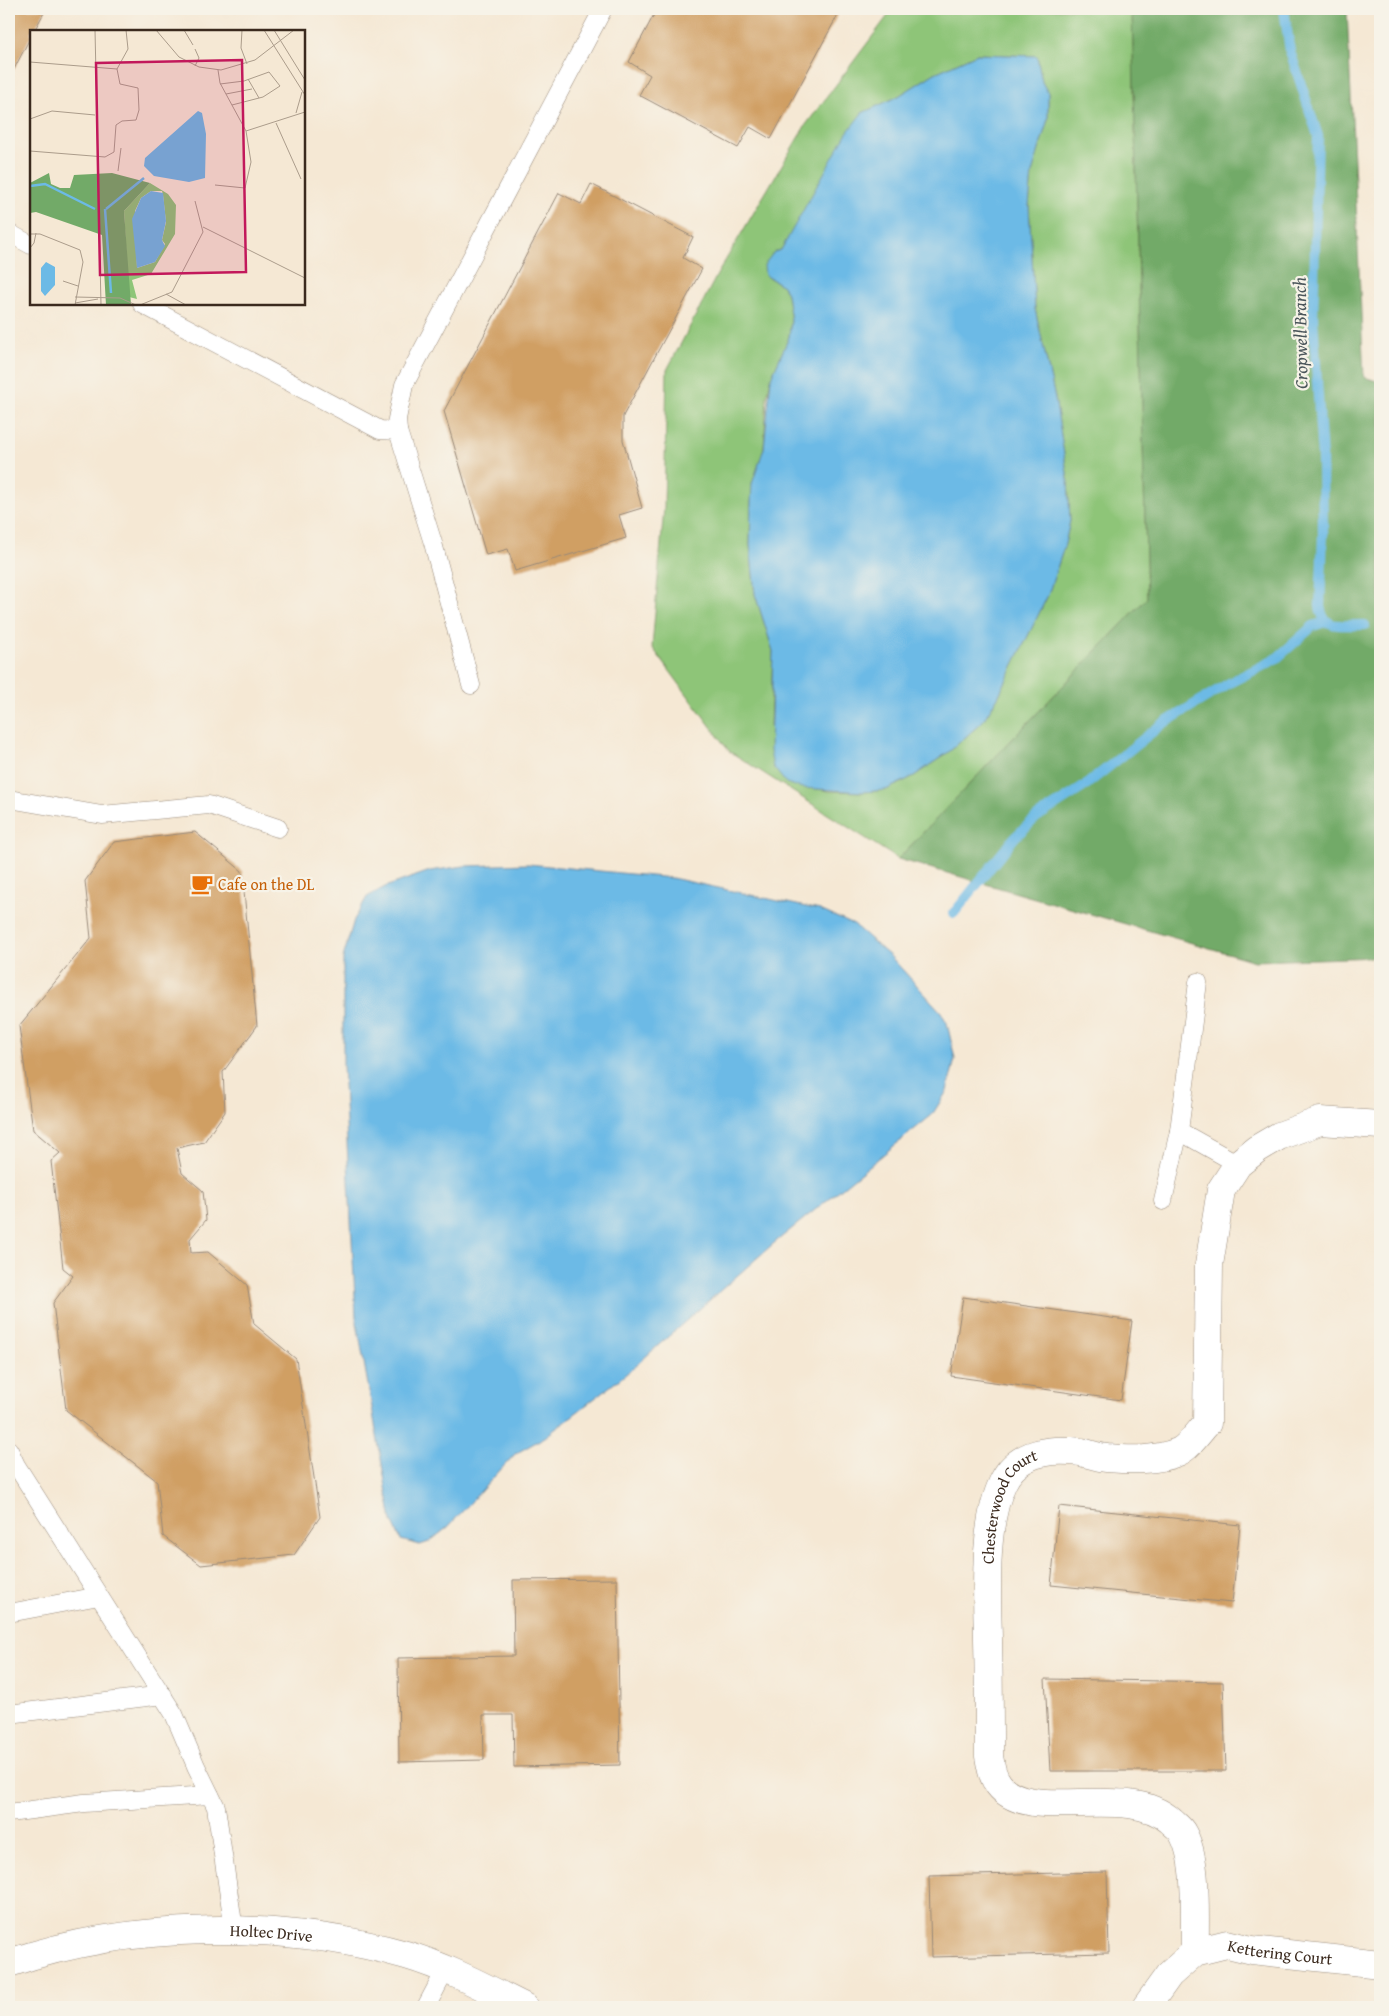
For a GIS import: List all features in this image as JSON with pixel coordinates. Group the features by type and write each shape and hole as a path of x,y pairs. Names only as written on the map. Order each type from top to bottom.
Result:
{"street":[{"name":"Chesterwood Court","path":"1195,1952 1192,1855 1182,1831 1161,1812 1135,1804 1031,1802 1012,1796 999,1786 992,1773 989,1756 988,1560 995,1505 1003,1481 1016,1464 1034,1454 1055,1451 1080,1452 1106,1458 1157,1458 1180,1451 1207,1423 1206,1373 1212,1237 1221,1190 1238,1164 1257,1148 1279,1136 1320,1120 1380,1125"},
{"name":"Holtec Drive","path":"9,1963 74,1944 205,1928 234,1930 340,1942 407,1956 524,2007"},
{"name":"Kettering Court","path":"1146,2007 1169,1975 1195,1952 1227,1944 1252,1950 1380,1964"}],"lane":[{"path":"471,685 433,543 398,432 397,419 404,385 603,9"},
{"path":"9,233 30,244"},
{"path":"144,305 380,430 398,432"},
{"path":"9,799 102,815 210,805 278,828"},
{"path":"1164,1201 1179,1132 1198,982"},
{"path":"1179,1132 1238,1164"},
{"path":"9,1450 16,1465 174,1714 216,1807 234,1930"},
{"path":"9,1613 99,1596"},
{"path":"9,1714 163,1695"},
{"path":"9,1813 84,1803 210,1795"},
{"path":"426,2007 445,1971"}],"green space":[{"path":"893,9 1132,9 1147,598 898,859 729,751 652,647 664,508 667,370 718,273 805,126","holes":["977,54 1037,56 1042,82 1048,93 1048,119 1032,173 1029,206 1035,309 1055,398 1068,479 1070,521 1065,544 1048,595 998,697 982,722 950,751 914,776 886,790 863,792 829,791 786,783 770,725 773,651 755,594 750,545 751,502 764,448 767,397 771,378 789,337 791,320 787,294 783,286 768,277 774,252 781,250 862,113 897,97 935,73"]},
{"path":"1132,9 1347,9 1364,377 1380,382 1380,957 1255,961 898,859 1147,598"}],"water":[{"path":"977,54 1037,56 1042,82 1048,93 1048,119 1032,173 1029,206 1035,309 1055,398 1068,479 1070,521 1065,544 1048,595 998,697 982,722 950,751 914,776 886,790 863,792 802,788 786,783 773,767 770,751 773,651 755,594 750,545 752,484 764,448 771,378 789,337 791,320 787,294 783,286 765,275 764,265 774,252 781,250 846,134 862,113 897,97 935,73"},
{"path":"528,864 672,878 820,910 854,925 891,957 941,1012 947,1023 955,1059 947,1091 932,1115 773,1244 626,1374 545,1437 515,1454 448,1527 429,1542 420,1545 401,1540 392,1521 356,1317 343,1065 343,958 354,920 367,897 385,887 430,871 464,866"}],"building":[{"path":"9,9 46,9 35,30 30,30 30,38 9,79"},
{"path":"657,9 841,9 771,139 750,127 738,148 639,95 650,75 629,62"},
{"path":"591,184 693,237 683,258 702,269 623,416 623,440 642,508 619,515 626,538 515,571 508,549 486,555 444,411 559,193 581,204"},
{"path":"195,832 242,871 257,1026 223,1072 225,1112 204,1142 177,1148 182,1173 203,1191 206,1220 190,1239 191,1253 208,1252 247,1285 254,1324 296,1359 320,1517 294,1555 201,1565 163,1536 157,1481 66,1410 53,1303 73,1276 63,1268 51,1161 60,1153 33,1130 19,1026 91,938 85,881 114,842"},
{"path":"963,1297 1132,1321 1121,1400 951,1376"},
{"path":"1059,1506 1240,1525 1232,1603 1051,1585"},
{"path":"617,1579 620,1765 514,1767 513,1715 483,1715 484,1760 399,1762 398,1658 514,1656 513,1580"},
{"path":"1045,1679 1223,1682 1226,1771 1050,1771"},
{"path":"1107,1872 1109,1953 931,1957 929,1876"}],"waterway":[{"name":"Cropwell Branch","path":"1284,9 1290,51 1318,136 1313,318 1322,458 1323,534 1320,606 1325,620 1330,623 1336,625 1365,625"},
{"path":"954,913 1015,837 1037,817 1082,788 1161,725 1231,682 1276,659 1313,626 1325,622"}],"place":[{"name":"Cafe on the DL","path":"202,884"}]}
